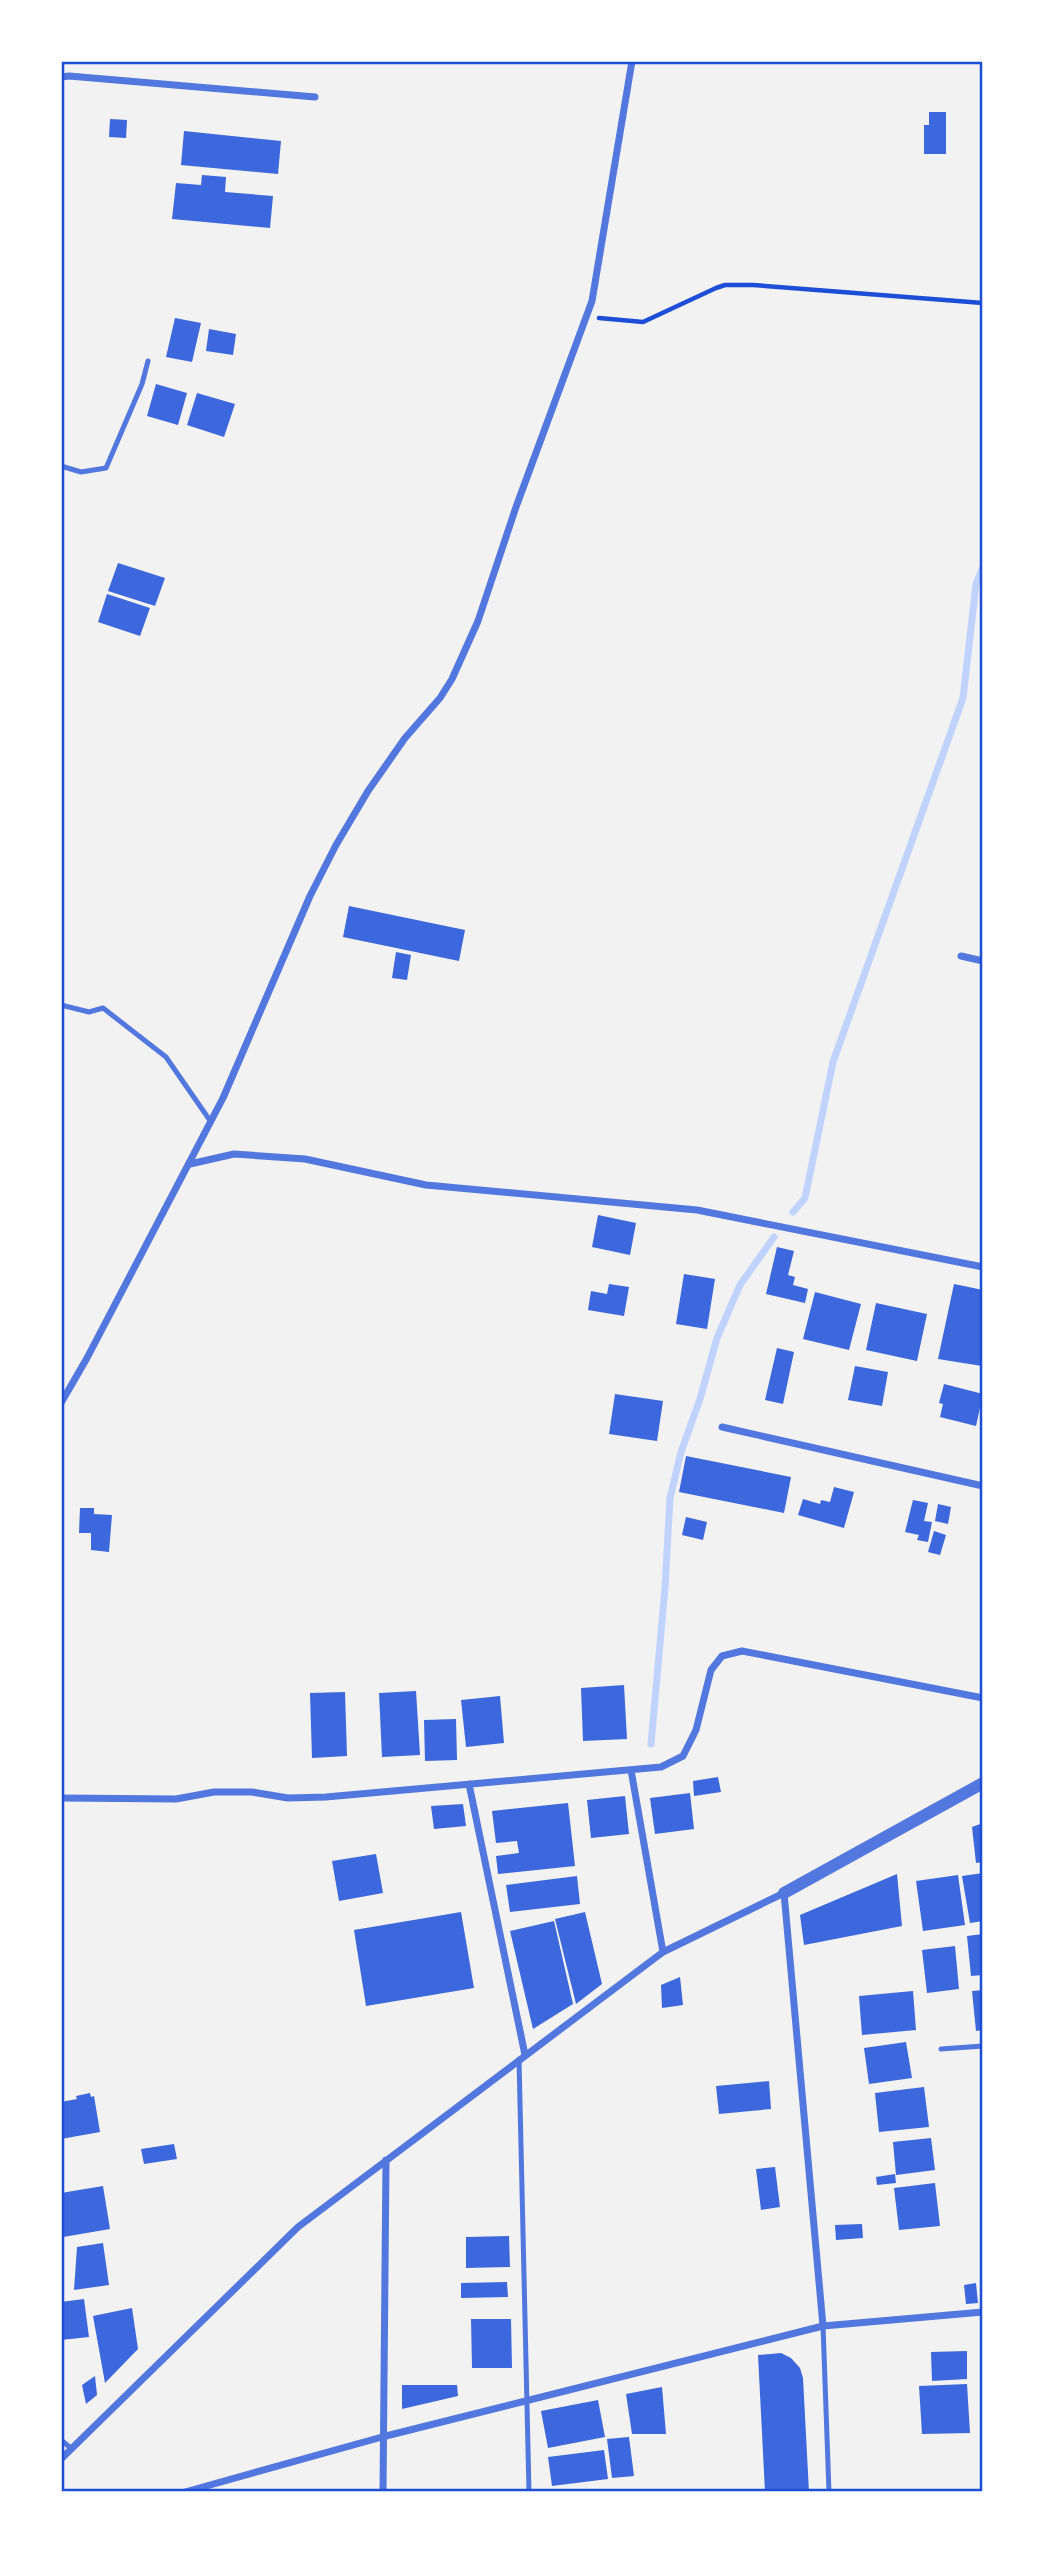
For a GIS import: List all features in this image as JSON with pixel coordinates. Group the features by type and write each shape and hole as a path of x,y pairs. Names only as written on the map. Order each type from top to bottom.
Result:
{"street":[{"path":"61,1403 211,1122 310,896 336,845 405,738 440,698 452,679 478,621 516,507 587,316 601,258 632,61"},
{"path":"61,77 315,97"},
{"path":"961,956 983,961"},
{"path":"190,1164 234,1154 305,1159 426,1185 697,1210 983,1267"},
{"path":"722,1426 983,1486"},
{"path":"61,1798 176,1799 214,1792 251,1792 288,1798 326,1797 661,1767 682,1756 696,1730 711,1670 722,1656 742,1651 983,1698"},
{"path":"631,1770 663,1952"},
{"path":"61,2459 298,2227 663,1952 784,1894 983,1783"},
{"path":"469,1784 522,2057"},
{"path":"784,1894 823,2326"},
{"path":"383,2492 386,2160"},
{"path":"185,2492 382,2437 823,2326 983,2312"}],"lane":[{"path":"61,466 81,472 106,468 142,384 148,361"},
{"path":"61,1005 89,1012 103,1008 166,1057 211,1122"},
{"path":"941,2049 983,2046"},
{"path":"522,2057 529,2492"},
{"path":"823,2326 829,2492"},
{"path":"61,2440 72,2449"}],"path":[{"path":"587,316 631,323 643,322 725,285 983,303"}],"building":[{"path":"929,112 946,112 946,154 924,154 924,125 929,125"},
{"path":"110,119 127,120 126,138 109,137"},
{"path":"184,131 281,141 278,174 181,165"},
{"path":"202,175 226,177 225,192 273,196 270,228 172,219 176,183 201,185"},
{"path":"175,318 201,323 192,362 166,357"},
{"path":"209,329 236,334 233,355 206,351"},
{"path":"156,384 187,393 178,425 147,416"},
{"path":"197,393 235,404 224,437 187,425"},
{"path":"118,563 165,578 155,606 108,591"},
{"path":"107,594 150,608 140,636 98,622"},
{"path":"349,906 465,930 459,961 343,937"},
{"path":"396,952 411,955 407,980 392,978"},
{"path":"598,1215 636,1223 630,1255 592,1247"},
{"path":"777,1247 794,1251 788,1275 795,1277 793,1285 808,1289 805,1303 766,1294"},
{"path":"684,1274 715,1279 707,1329 676,1324"},
{"path":"609,1284 629,1287 624,1316 588,1310 591,1291 607,1294"},
{"path":"954,1284 983,1290 983,1339 980,1351 983,1352 982,1366 938,1359"},
{"path":"815,1292 861,1304 849,1350 803,1339"},
{"path":"876,1303 927,1314 917,1361 866,1350"},
{"path":"777,1348 794,1352 783,1404 765,1400"},
{"path":"855,1366 888,1372 882,1406 848,1400"},
{"path":"944,1384 983,1394 976,1426 940,1417 943,1404 939,1403"},
{"path":"615,1394 663,1401 657,1441 609,1434"},
{"path":"686,1456 791,1477 784,1513 679,1492"},
{"path":"834,1487 854,1492 844,1528 798,1515 803,1499 820,1504 821,1500 830,1502"},
{"path":"913,1500 928,1503 924,1521 932,1522 928,1542 917,1540 919,1535 905,1532"},
{"path":"938,1504 951,1507 948,1524 935,1521"},
{"path":"80,1508 94,1508 94,1514 112,1515 109,1552 91,1550 91,1533 79,1533"},
{"path":"686,1517 707,1522 703,1540 682,1535"},
{"path":"934,1531 946,1535 940,1555 928,1552"},
{"path":"624,1685 627,1739 583,1741 581,1688"},
{"path":"416,1691 420,1755 382,1757 379,1693"},
{"path":"345,1692 347,1756 312,1758 310,1693"},
{"path":"500,1696 504,1743 466,1747 461,1700"},
{"path":"456,1719 457,1760 425,1761 424,1720"},
{"path":"718,1777 721,1792 694,1796 693,1781"},
{"path":"690,1793 694,1829 655,1834 650,1798"},
{"path":"625,1796 629,1834 591,1838 587,1800"},
{"path":"568,1803 575,1866 498,1874 496,1856 519,1853 517,1841 496,1843 492,1811"},
{"path":"463,1804 466,1826 434,1829 431,1806"},
{"path":"983,1823 983,1862 976,1863 972,1827"},
{"path":"376,1854 383,1893 339,1901 332,1861"},
{"path":"983,1873 983,1921 970,1923 962,1876"},
{"path":"897,1874 902,1926 804,1945 800,1915"},
{"path":"958,1875 965,1925 923,1931 916,1881"},
{"path":"577,1876 580,1904 510,1912 506,1885"},
{"path":"461,1912 474,1988 366,2006 354,1930"},
{"path":"585,1912 602,1984 576,2004 555,1919"},
{"path":"554,1921 573,2004 533,2029 510,1931"},
{"path":"983,1934 983,1975 971,1976 967,1936"},
{"path":"955,1946 959,1989 927,1993 922,1950"},
{"path":"680,1977 683,2005 662,2008 661,1985"},
{"path":"983,1990 983,2030 976,2031 972,1991"},
{"path":"913,1991 916,2030 862,2035 859,1996"},
{"path":"906,2042 912,2078 869,2084 864,2048"},
{"path":"769,2081 771,2109 719,2114 716,2086"},
{"path":"924,2087 929,2127 879,2132 875,2093"},
{"path":"90,2093 91,2097 94,2096 100,2132 61,2139 61,2102"},
{"path":"931,2138 935,2170 896,2175 893,2142"},
{"path":"174,2144 177,2159 144,2164 141,2149"},
{"path":"775,2167 780,2207 761,2210 756,2169"},
{"path":"895,2174 896,2183 877,2185 876,2177"},
{"path":"935,2183 940,2226 899,2230 894,2188"},
{"path":"103,2186 110,2229 63,2237 61,2193"},
{"path":"862,2224 863,2238 836,2240 835,2225"},
{"path":"509,2236 510,2267 466,2268 466,2237"},
{"path":"103,2243 109,2285 74,2290 77,2247"},
{"path":"507,2282 508,2297 461,2298 461,2283"},
{"path":"976,2283 978,2303 966,2304 964,2285"},
{"path":"84,2299 89,2337 61,2340 61,2302"},
{"path":"132,2308 138,2349 105,2383 93,2316"},
{"path":"471,2319 511,2319 512,2368 472,2368"},
{"path":"967,2351 967,2379 932,2381 931,2352"},
{"path":"781,2353 791,2358 800,2368 803,2378 809,2492 765,2492 758,2355"},
{"path":"95,2376 97,2395 86,2404 82,2385"},
{"path":"967,2384 970,2433 922,2434 919,2386"},
{"path":"402,2385 457,2385 458,2396 402,2409"},
{"path":"662,2387 666,2434 632,2434 626,2394"},
{"path":"598,2400 605,2437 548,2448 541,2411"},
{"path":"629,2437 634,2476 612,2478 607,2439"},
{"path":"604,2450 608,2479 552,2486 548,2457"}],"waterway":[{"path":"793,1212 805,1198 833,1062 963,698 976,584 983,567"},
{"path":"651,1744 670,1498 681,1452 700,1399 717,1338 740,1285 774,1237"}]}
